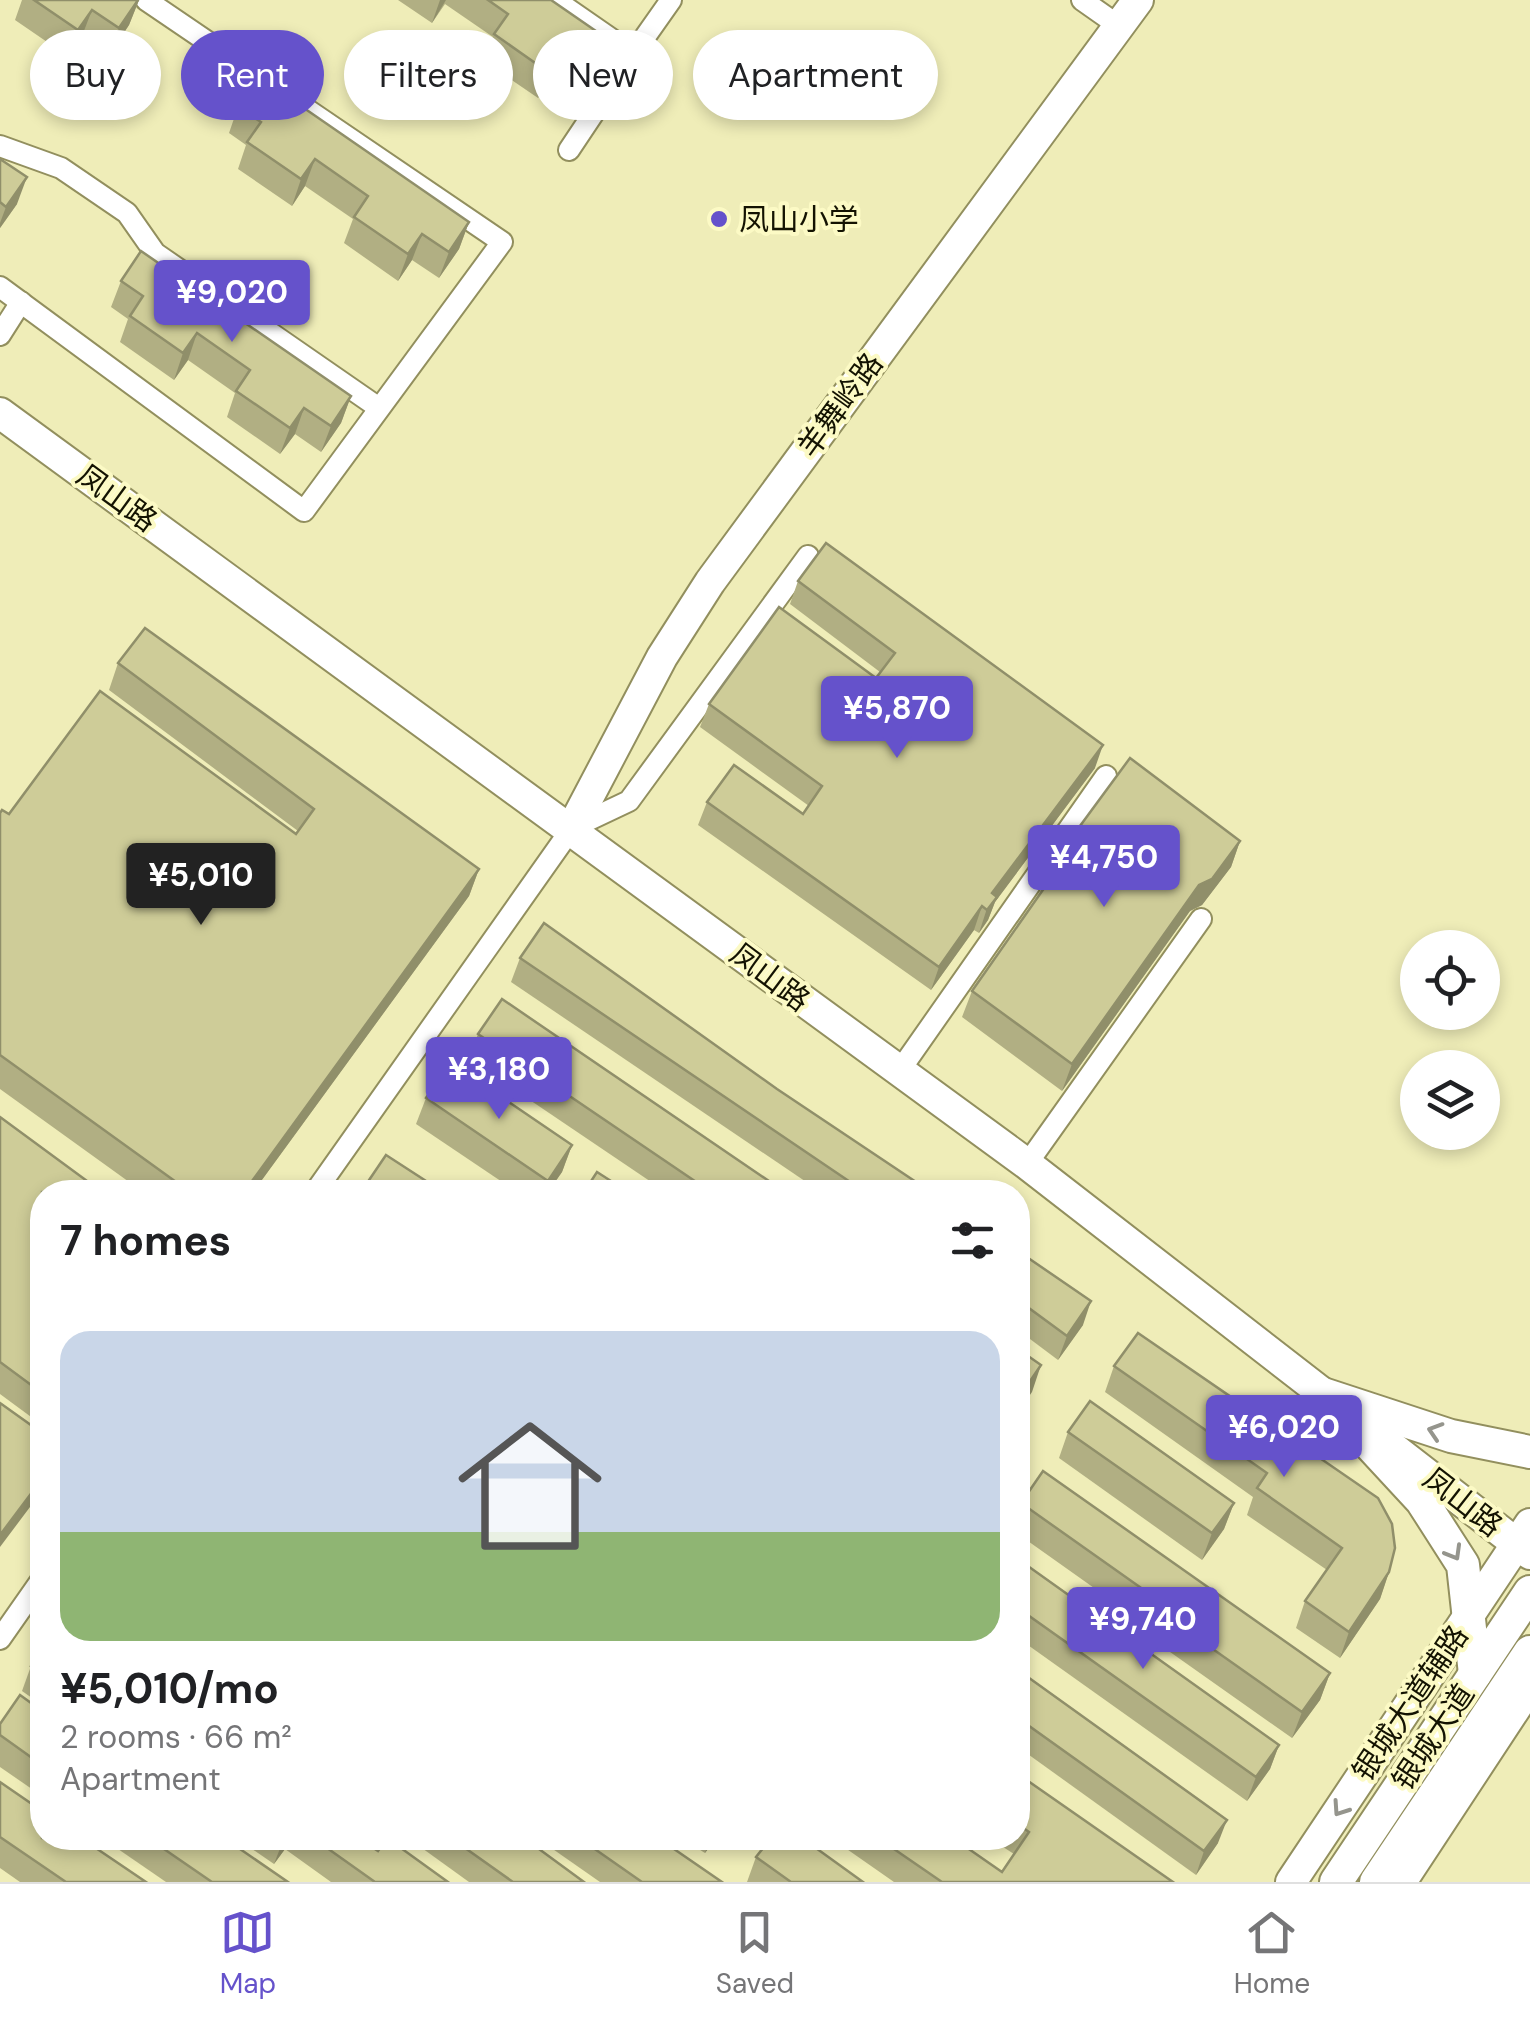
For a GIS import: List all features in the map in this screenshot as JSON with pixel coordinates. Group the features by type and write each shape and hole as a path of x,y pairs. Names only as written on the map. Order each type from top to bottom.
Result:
{"main road":[{"path":"1323,1394 1451,1436 1530,1452"},
{"path":"1323,1394 1422,1501 1462,1564 1475,1674"},
{"name":"银城大道","path":"1336,1882 1530,1592"},
{"name":"银城大道","path":"1376,1882 1521,1685 1530,1652"}],"street":[{"path":"0,288 304,511 502,242 146,0"},
{"path":"556,0 599,30"},
{"path":"650,30 671,0"},
{"path":"1082,0 1119,26"},
{"name":"羊舞岭路","path":"572,828 662,657 710,582 1138,0"},
{"path":"569,150 589,120"},
{"path":"0,146 62,168 127,214 155,253 380,408"},
{"path":"0,335 21,302"},
{"name":"凤山路","path":"0,413 1027,1164 1323,1394 1525,1540"},
{"path":"323,1180 572,828 629,801 808,556"},
{"path":"898,1073 1106,776"},
{"path":"1027,1164 1200,919"},
{"name":"银城大道辅路","path":"1291,1882 1466,1617 1525,1540"},
{"path":"0,1639 30,1596"},
{"path":"1401,1882 1521,1685"}],"building":[{"path":"34,0 138,0 119,28 92,10 78,30"},
{"path":"488,0 551,0 594,30 533,30 533,61 513,47 513,30 497,30 508,14"},
{"path":"258,120 321,120 469,222 449,252 422,234 408,254 354,217 368,196 315,159 301,179 247,142 261,122"},
{"path":"0,159 27,177 6,207 0,202"},
{"path":"141,251 351,396 331,426 304,408 290,428 236,391 250,370 197,333 183,353 130,316 143,296 121,281"},
{"path":"826,543 1103,745 992,893 997,897 987,910 982,906 939,967 707,802 734,765 803,814 822,786 709,704 779,607 876,678 895,653 798,581"},
{"path":"145,628 479,869 253,1180 173,1180 0,1055 0,813 2,810 9,814 100,691 296,834 314,809 118,663"},
{"path":"1130,758 1240,841 1212,879 1199,885 1072,1064 972,991 1061,864 1055,860"},
{"path":"544,923 777,1089 913,1180 847,1180 520,958"},
{"path":"502,999 767,1180 693,1180 478,1034"},
{"path":"450,1062 572,1145 547,1180 426,1098"},
{"path":"0,1117 86,1180 30,1180 30,1384 0,1362"},
{"path":"386,1155 425,1180 369,1180"},
{"path":"597,1172 609,1180 592,1180"},
{"path":"1030,1259 1091,1301 1067,1336 1030,1309"},
{"path":"1138,1333 1378,1498 1392,1524 1395,1548 1389,1572 1349,1632 1305,1601 1342,1548 1257,1488 1267,1473 1114,1366"},
{"path":"1030,1357 1041,1365 1030,1381"},
{"path":"1090,1401 1234,1503 1212,1533 1068,1432"},
{"path":"0,1403 30,1424 30,1495 0,1535"},
{"path":"1043,1471 1330,1673 1302,1712 1173,1621 1178,1614 1030,1509 1030,1490"},
{"path":"1030,1568 1279,1745 1256,1777 1030,1617"},
{"path":"1030,1679 1227,1820 1204,1851 1030,1727"},
{"path":"20,1695 30,1702 30,1756 0,1735 0,1724"},
{"path":"0,1782 30,1803 30,1850 99,1850 146,1882 66,1882 0,1837"},
{"path":"1030,1782 1173,1882 942,1882 895,1850 970,1850 1002,1872 1017,1850 1030,1850"},
{"path":"165,1850 241,1850 288,1882 212,1882"},
{"path":"330,1850 404,1850 448,1882 375,1882"},
{"path":"468,1850 540,1850 584,1882 513,1882"},
{"path":"596,1850 675,1850 722,1882 642,1882"},
{"path":"762,1850 819,1850 863,1882 791,1882 756,1857"}],"place":[{"name":"凤山小学","path":"719,219"}]}
